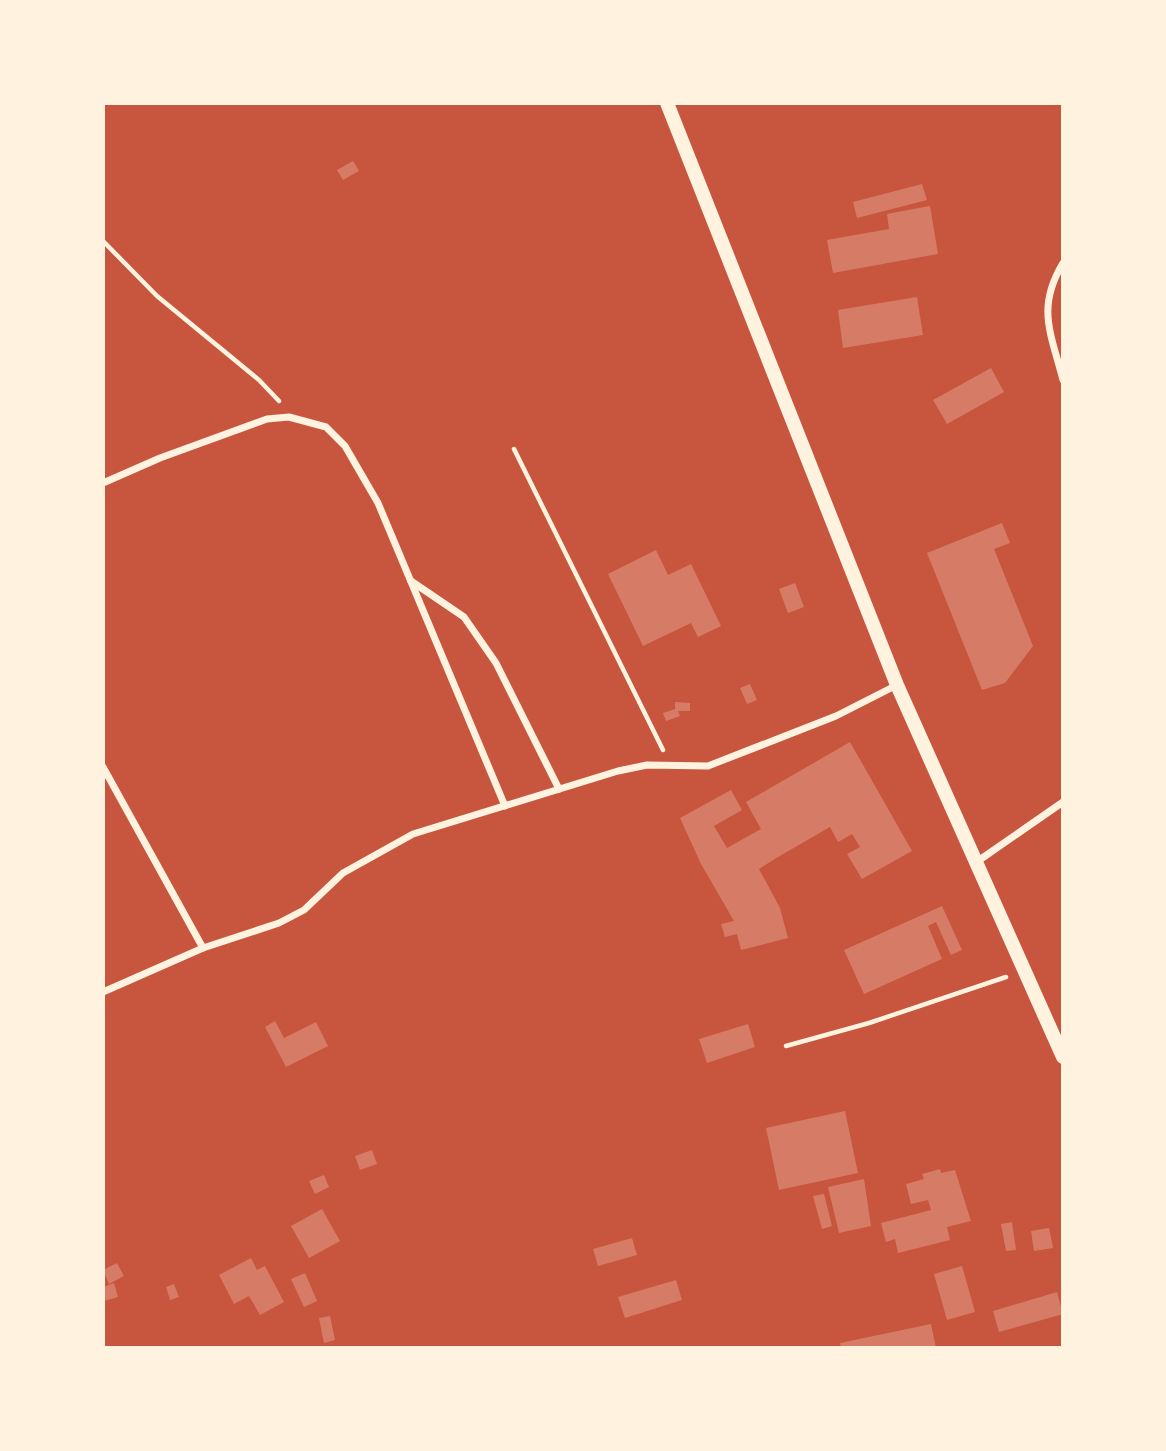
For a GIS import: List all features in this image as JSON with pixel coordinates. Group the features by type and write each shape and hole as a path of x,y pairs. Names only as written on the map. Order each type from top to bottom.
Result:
{"main road":[{"path":"667,103 897,685 978,861 1063,1057"}],"street":[{"path":"1063,263 1052,282 1047,307 1063,380"},
{"path":"103,483 236,428 267,419 289,417 326,427 345,446 378,503 505,806"},
{"path":"410,580 464,617 496,663 559,789"},
{"path":"103,992 203,948 279,923 304,910 342,873 413,834 618,771 647,765 708,766 836,716 897,685"},
{"path":"103,767 203,948"},
{"path":"978,861 1063,802"}],"path":[{"path":"103,241 196,330 259,380 277,398 289,417"},
{"path":"514,449 671,767"},
{"path":"786,1046 954,997 1026,970"}],"building":[{"path":"353,161 359,171 343,180 337,170"},
{"path":"922,184 927,200 857,218 853,202"},
{"path":"930,206 938,254 833,273 827,240 889,229 887,214"},
{"path":"917,297 923,335 843,348 838,310"},
{"path":"991,368 1004,392 947,424 933,400"},
{"path":"1002,523 1010,543 994,549 1033,646 1005,683 982,690 927,553"},
{"path":"656,550 668,575 691,564 721,626 698,637 691,623 643,646 608,574"},
{"path":"795,583 804,607 788,613 779,589"},
{"path":"750,684 757,700 747,704 740,688"},
{"path":"675,702 690,703 690,711 678,711 680,716 666,721 663,713 675,709"},
{"path":"850,742 912,851 862,879 847,854 860,847 852,834 838,842 830,827 778,857 759,869 780,908 788,938 741,950 737,934 725,937 721,924 734,921 701,864 680,818 731,790 742,810 714,826 727,848 761,829 746,802"},
{"path":"942,906 962,950 951,955 936,922 928,926 942,959 864,994 844,950"},
{"path":"275,1021 284,1038 316,1022 328,1046 286,1067 265,1027"},
{"path":"748,1024 755,1047 707,1063 699,1039"},
{"path":"845,1111 858,1173 779,1190 766,1128"},
{"path":"372,1150 377,1164 360,1170 355,1156"},
{"path":"940,1169 941,1173 955,1170 971,1221 947,1227 950,1240 898,1253 895,1239 886,1242 881,1223 931,1210 928,1200 911,1204 906,1184 924,1179 922,1174"},
{"path":"324,1175 329,1187 315,1194 309,1181"},
{"path":"864,1179 871,1226 839,1233 828,1187"},
{"path":"824,1194 832,1226 822,1229 813,1196"},
{"path":"322,1209 340,1241 309,1258 291,1226"},
{"path":"1012,1222 1016,1250 1006,1251 1001,1224"},
{"path":"1049,1228 1053,1248 1034,1251 1031,1231"},
{"path":"632,1238 637,1255 598,1266 593,1249"},
{"path":"251,1258 257,1270 265,1266 284,1302 260,1315 249,1296 234,1304 219,1275"},
{"path":"117,1263 124,1276 109,1284 103,1270"},
{"path":"962,1266 975,1312 947,1320 934,1274"},
{"path":"305,1273 317,1301 304,1307 291,1279"},
{"path":"676,1280 682,1300 625,1318 618,1297"},
{"path":"114,1283 118,1297 104,1301 103,1287"},
{"path":"174,1284 179,1297 170,1300 166,1287"},
{"path":"1057,1292 1063,1314 999,1332 993,1311"},
{"path":"330,1316 335,1340 324,1343 319,1318"},
{"path":"931,1324 936,1348 841,1348 840,1343"}]}
